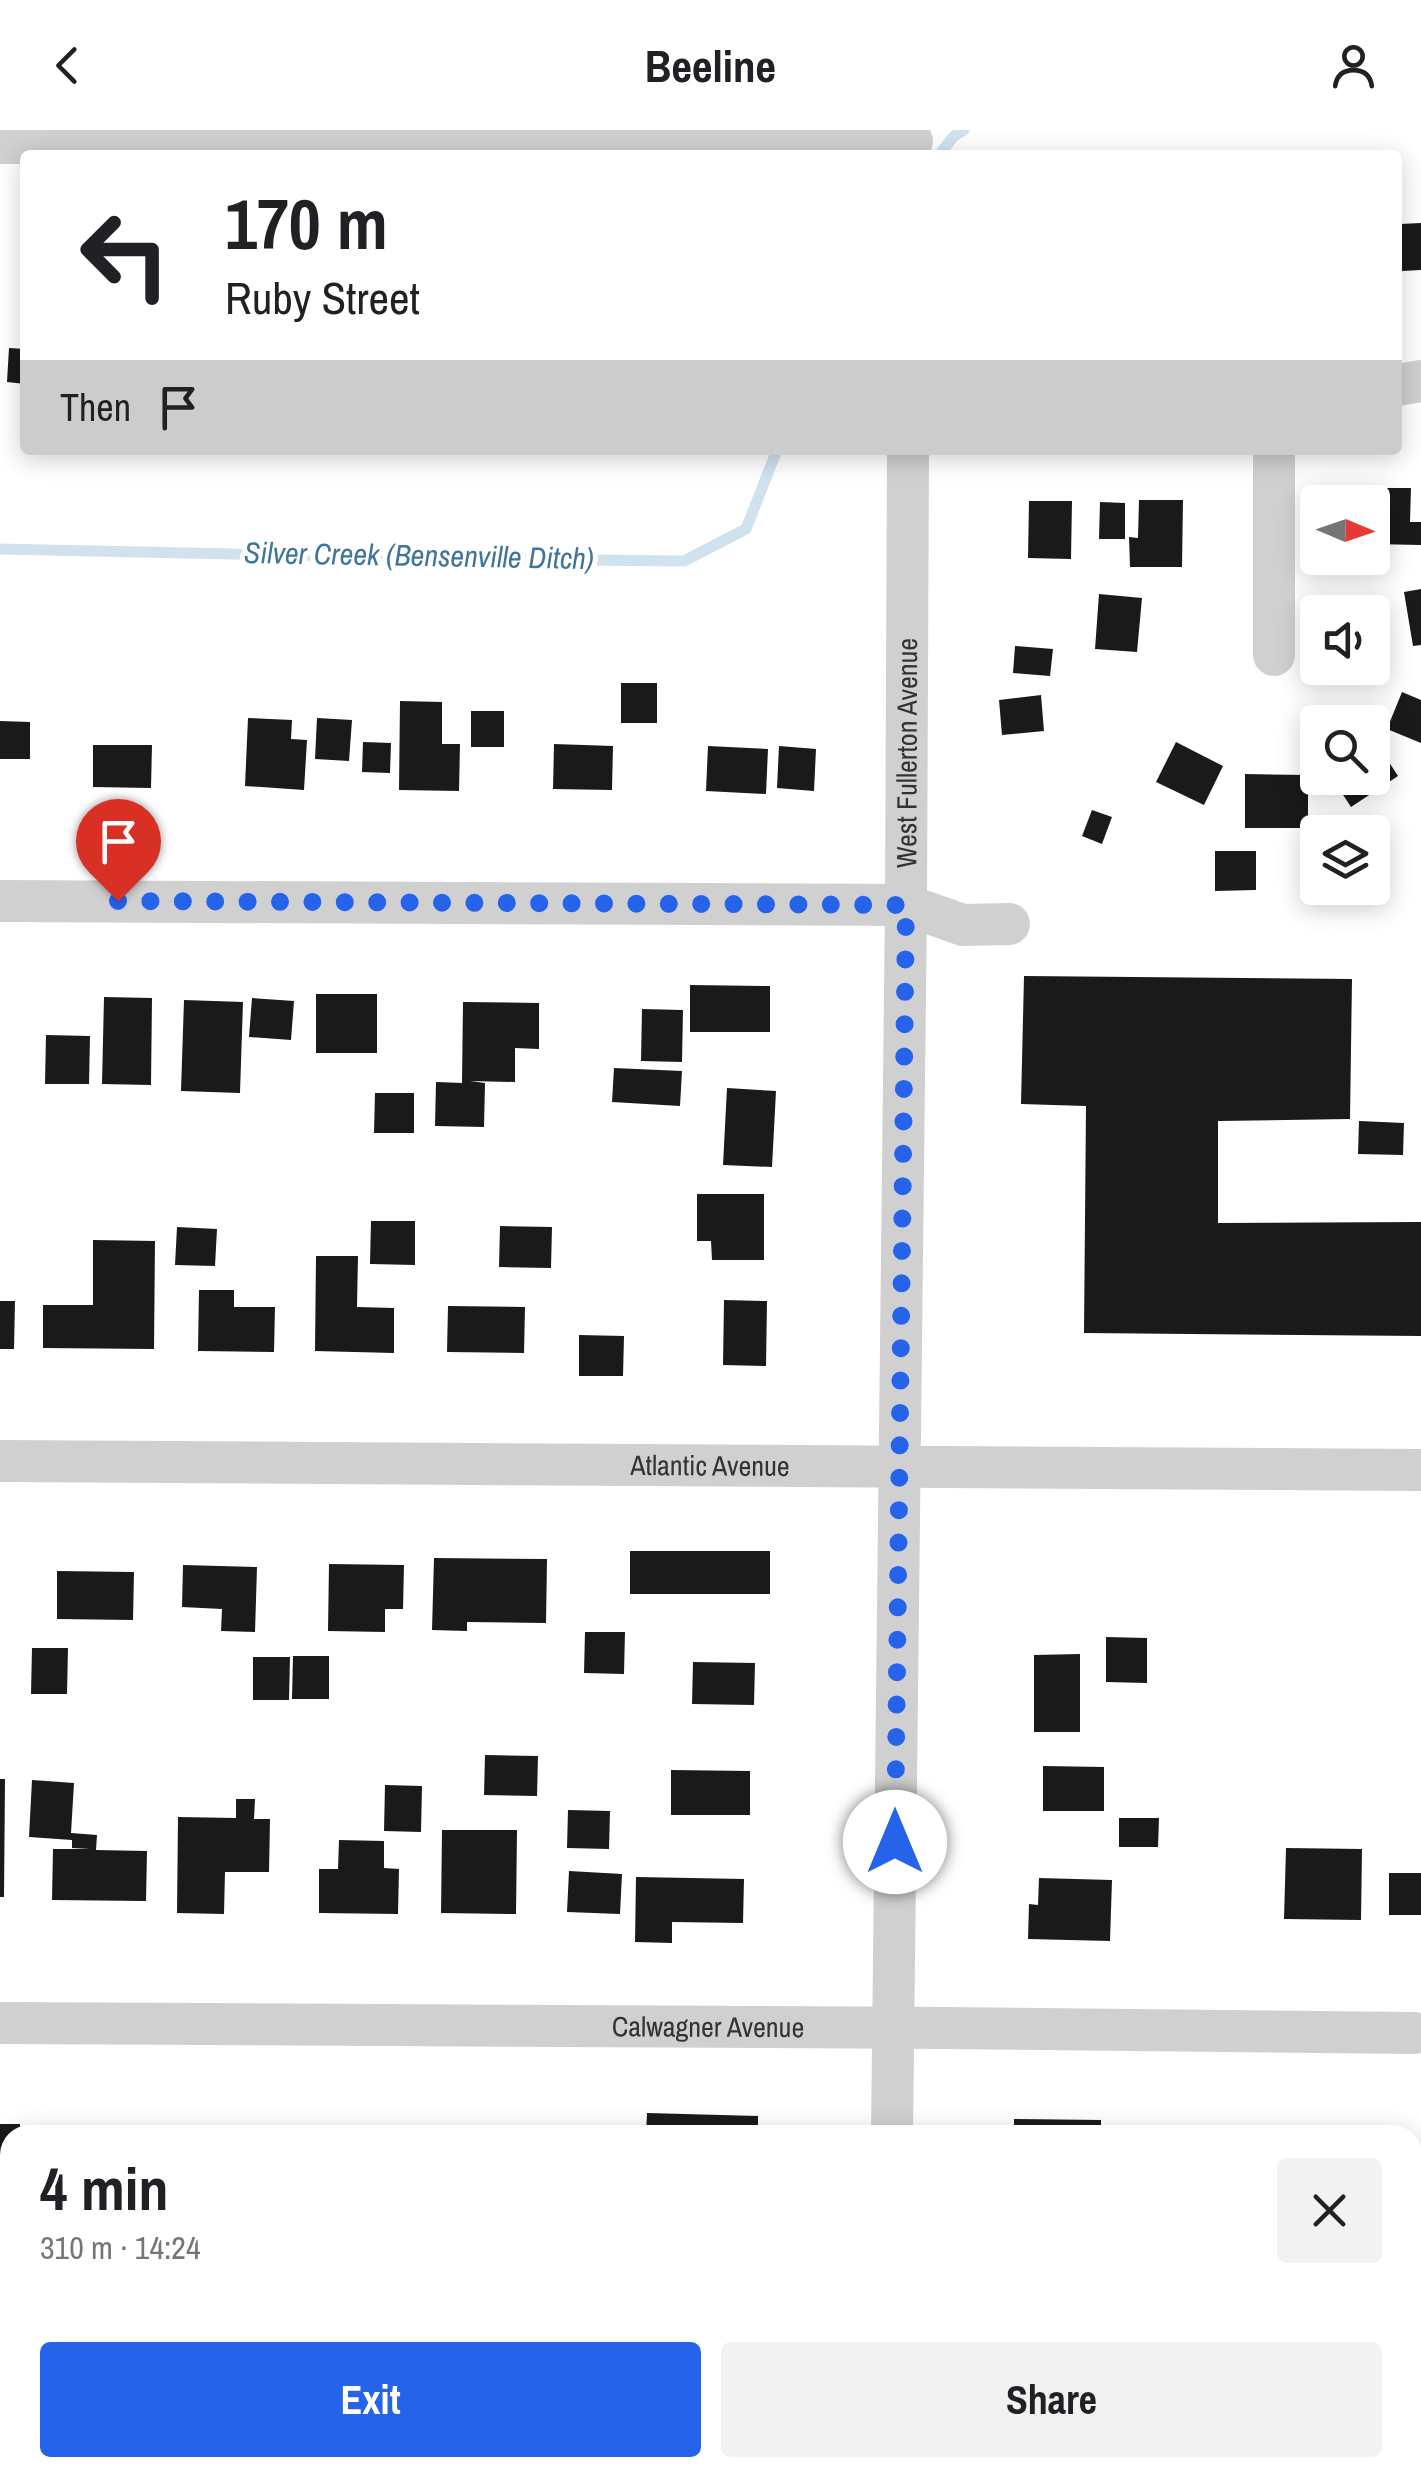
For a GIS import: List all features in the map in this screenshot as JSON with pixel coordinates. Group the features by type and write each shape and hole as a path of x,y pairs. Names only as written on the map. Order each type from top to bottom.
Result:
{"street":[{"path":"0,144 912,144"},
{"name":"West Fullerton Avenue","path":"892,2125 908,455"},
{"path":"1274,455 1274,655"},
{"path":"0,900 906,905 964,925 1010,924"},
{"name":"Atlantic Avenue","path":"0,1461 1421,1470"},
{"name":"Calwagner Avenue","path":"0,2024 1414,2033"}],"building":[{"path":"1421,223 1421,270 1402,271 1402,224"},
{"path":"9,348 20,349 20,383 7,382"},
{"path":"1390,488 1411,488 1410,522 1421,522 1421,545 1390,544"},
{"path":"1139,500 1183,500 1182,567 1130,567 1129,537 1138,538"},
{"path":"1029,501 1072,501 1071,559 1028,558"},
{"path":"1100,502 1125,503 1125,539 1099,539"},
{"path":"1421,589 1421,645 1413,646 1404,592"},
{"path":"1099,594 1142,598 1137,652 1095,649"},
{"path":"1015,646 1053,649 1050,676 1013,673"},
{"path":"621,683 657,683 657,723 621,723"},
{"path":"1402,692 1421,700 1421,743 1390,730"},
{"path":"1041,695 1044,731 1002,735 999,700"},
{"path":"400,701 442,702 442,744 460,744 459,791 399,790"},
{"path":"471,711 504,711 504,747 471,747"},
{"path":"248,718 292,720 291,739 307,740 304,790 245,786"},
{"path":"317,718 352,720 349,761 315,759"},
{"path":"0,721 30,722 30,759 0,759"},
{"path":"363,742 391,743 390,773 362,772"},
{"path":"1176,742 1223,766 1204,805 1156,782"},
{"path":"554,744 613,746 612,790 553,789"},
{"path":"93,745 152,745 151,788 93,787"},
{"path":"708,746 768,749 766,794 706,791"},
{"path":"779,746 816,749 814,791 777,788"},
{"path":"1390,764 1398,776 1390,781"},
{"path":"1245,774 1300,775 1300,795 1308,795 1308,815 1300,815 1300,828 1245,828"},
{"path":"1343,795 1369,795 1351,807"},
{"path":"1092,810 1112,817 1102,844 1082,836"},
{"path":"1215,851 1256,851 1256,890 1215,891"},
{"path":"1024,976 1352,979 1350,1119 1218,1121 1218,1223 1421,1222 1421,1336 1084,1333 1086,1106 1021,1104"},
{"path":"690,985 770,986 770,1032 690,1032"},
{"path":"316,994 377,994 377,1053 316,1053"},
{"path":"104,997 152,998 151,1085 102,1084"},
{"path":"252,998 294,1001 291,1040 249,1037"},
{"path":"184,1000 243,1002 240,1093 181,1091"},
{"path":"463,1002 539,1003 539,1049 515,1048 515,1082 470,1081 485,1083 484,1127 435,1126 436,1082 462,1083"},
{"path":"642,1009 683,1010 682,1062 641,1061"},
{"path":"46,1035 90,1036 89,1084 45,1084"},
{"path":"614,1068 682,1071 680,1106 612,1102"},
{"path":"727,1088 776,1091 772,1167 723,1165"},
{"path":"375,1093 414,1093 414,1133 374,1133"},
{"path":"1359,1121 1404,1123 1403,1155 1358,1154"},
{"path":"697,1194 764,1194 764,1260 712,1260 711,1241 697,1241"},
{"path":"371,1221 415,1221 415,1265 370,1264"},
{"path":"500,1226 552,1227 551,1268 499,1267"},
{"path":"177,1227 217,1229 215,1266 175,1265"},
{"path":"93,1240 155,1241 154,1349 43,1348 43,1305 93,1305"},
{"path":"316,1256 358,1256 357,1307 394,1308 394,1353 315,1351"},
{"path":"199,1290 234,1290 234,1307 275,1307 274,1352 198,1351"},
{"path":"724,1300 767,1301 766,1366 723,1365"},
{"path":"0,1301 15,1301 14,1349 0,1349"},
{"path":"448,1306 525,1307 524,1353 447,1352"},
{"path":"579,1335 624,1336 623,1376 579,1376"},
{"path":"630,1551 770,1551 770,1594 630,1594"},
{"path":"434,1558 547,1559 546,1623 467,1622 467,1631 432,1630"},
{"path":"329,1564 404,1565 403,1609 385,1609 385,1632 328,1631"},
{"path":"183,1565 257,1567 255,1632 221,1631 222,1609 182,1607"},
{"path":"57,1571 134,1572 133,1620 57,1619"},
{"path":"585,1632 625,1632 624,1674 584,1673"},
{"path":"1106,1637 1147,1638 1147,1683 1106,1682"},
{"path":"32,1648 68,1648 67,1694 31,1694"},
{"path":"1080,1654 1080,1732 1034,1732 1034,1655"},
{"path":"293,1656 329,1656 329,1699 292,1699"},
{"path":"253,1657 290,1657 289,1700 253,1700"},
{"path":"693,1662 755,1663 754,1705 692,1704"},
{"path":"485,1755 538,1756 537,1796 484,1795"},
{"path":"1043,1766 1104,1767 1104,1811 1043,1811"},
{"path":"671,1770 750,1771 750,1815 671,1815"},
{"path":"0,1779 5,1779 4,1897 0,1897"},
{"path":"32,1780 74,1783 71,1833 97,1835 96,1850 147,1851 146,1901 52,1900 53,1849 90,1849 72,1848 72,1840 29,1837"},
{"path":"385,1785 422,1786 421,1832 384,1831"},
{"path":"236,1799 255,1799 254,1819 270,1819 269,1872 225,1872 224,1914 177,1913 178,1817 236,1818"},
{"path":"568,1810 610,1811 609,1849 567,1848"},
{"path":"1119,1818 1159,1818 1158,1847 1119,1847"},
{"path":"442,1830 517,1830 516,1914 441,1913"},
{"path":"339,1840 384,1841 384,1868 399,1869 398,1914 319,1913 319,1869 338,1869"},
{"path":"1286,1848 1362,1849 1361,1920 1284,1919"},
{"path":"569,1871 622,1874 620,1914 567,1912"},
{"path":"1389,1873 1421,1873 1421,1915 1389,1915"},
{"path":"636,1877 744,1879 743,1923 672,1922 672,1943 635,1942"},
{"path":"1039,1878 1112,1880 1110,1941 1028,1939 1029,1904 1038,1905"},
{"path":"647,2113 758,2116 758,2125 646,2125"},
{"path":"1014,2119 1101,2120 1101,2125 1014,2125"}],"waterway":[{"name":"Silver Creek (Bensenville Ditch)","path":"943,150 964,130"},
{"name":"Silver Creek (Bensenville Ditch)","path":"0,549 684,561 746,529 775,455"}],"route":[{"path":"118,901 906,905 895,1842"}]}
